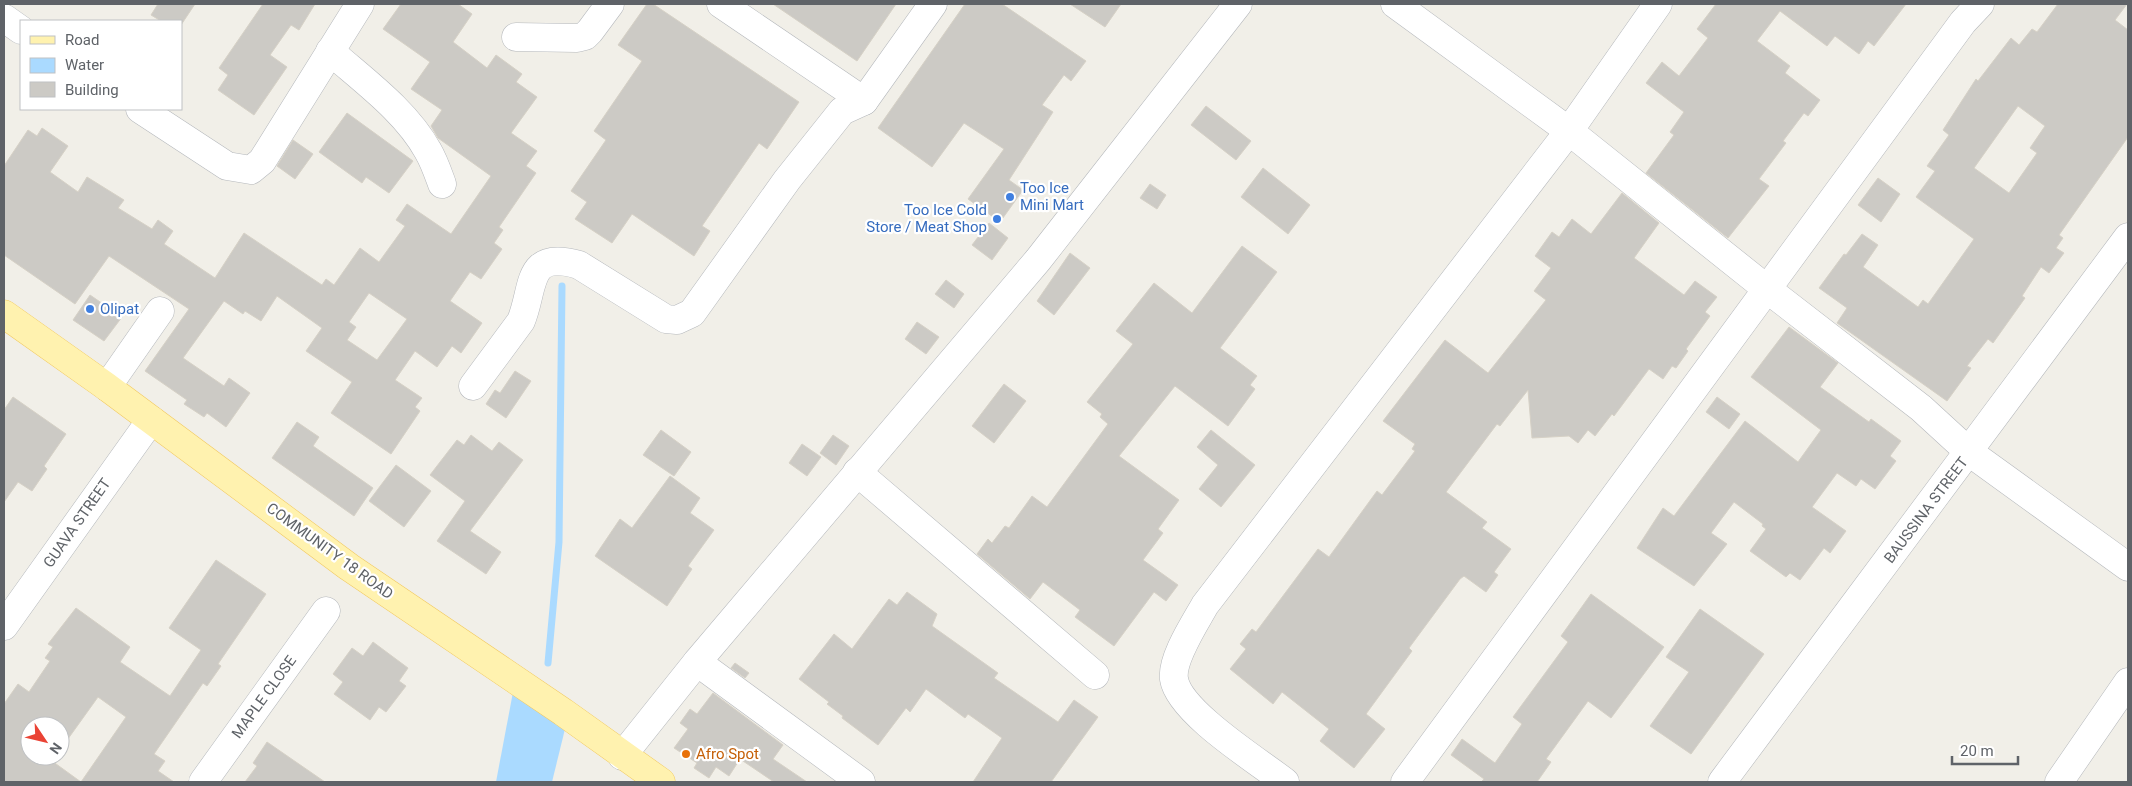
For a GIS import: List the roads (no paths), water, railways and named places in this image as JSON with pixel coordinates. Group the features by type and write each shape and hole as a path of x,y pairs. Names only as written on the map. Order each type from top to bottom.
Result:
{"main road":[{"name":"COMMUNITY 18 ROAD","path":"4,314 107,387 349,567 661,782"}],"street":[{"path":"142,110 227,166 250,170 262,161 360,4"},
{"path":"516,37 578,38 585,36 610,4"},
{"path":"721,4 864,102"},
{"path":"473,386 521,321 526,309 532,276 539,268 553,262 566,261 580,265 666,319 676,320 692,313 787,180 842,111 864,102 933,4"},
{"path":"622,756 697,662 1038,260 1238,4"},
{"path":"1395,4 1569,131 1767,289 1921,408 1969,452 2128,567"},
{"path":"1285,782 1193,712 1179,694 1173,678 1176,663 1188,634 1205,605 1569,131 1658,4"},
{"path":"1405,782 1963,22 1980,4"},
{"path":"4,18 20,29"},
{"path":"330,51 385,99 416,133 429,152 442,184"},
{"name":"BAUSSINA STREET","path":"1722,782 2128,237"},
{"path":"107,387 160,311"},
{"name":"GUAVA STREET","path":"4,626 151,420"},
{"path":"857,472 1095,675"},
{"name":"MAPLE CLOSE","path":"203,782 326,611"},
{"path":"697,662 861,782"},
{"path":"2059,782 2128,682"}],"water":[{"path":"513,692 565,729 552,782 496,782"}],"waterway":[{"path":"548,663 559,542 562,286"}],"place":[{"name":"Too Ice Mini Mart","path":"1010,197"},
{"name":"Too Ice Cold Store / Meat Shop","path":"997,219"},
{"name":"Olipat","path":"90,309"},
{"name":"Afro Spot","path":"686,754"}]}
